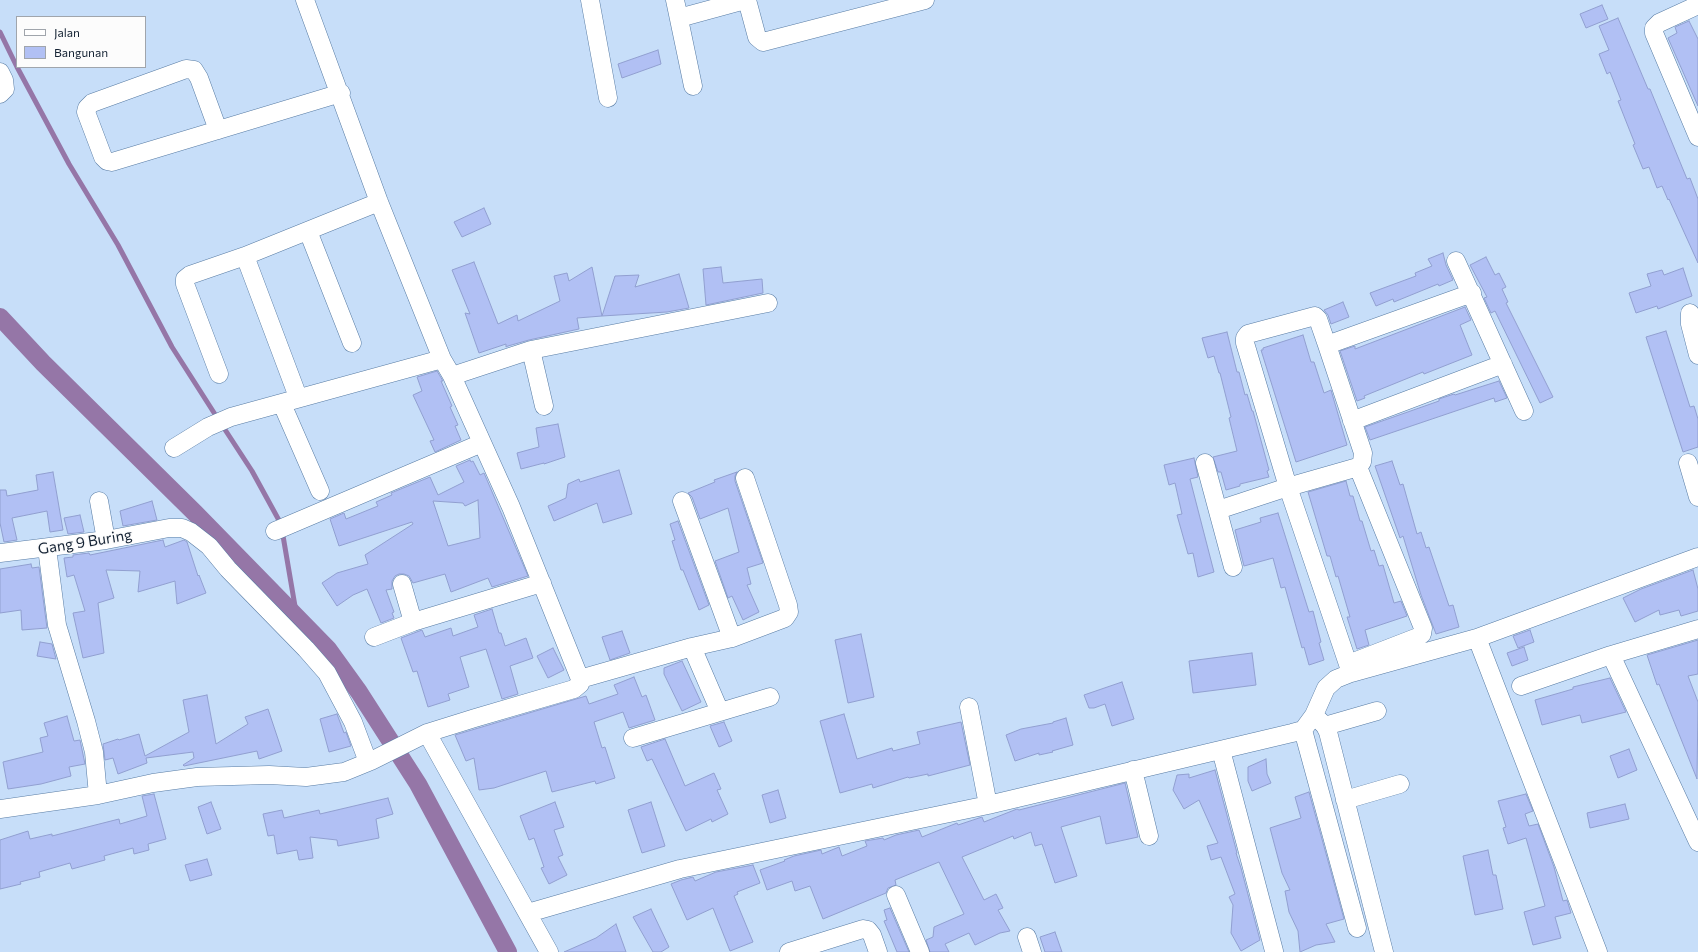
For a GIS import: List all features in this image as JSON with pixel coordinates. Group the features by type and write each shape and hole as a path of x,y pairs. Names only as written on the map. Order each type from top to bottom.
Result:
{"street":[{"path":"0,808 98,795 153,783 197,777 269,775 306,777 344,772 421,736 475,718 574,689 580,684 580,679 511,507 452,376 442,359 379,202 341,93 305,0"},
{"path":"590,0 608,98"},
{"path":"676,0 693,86"},
{"path":"679,18 746,0 757,37 763,42 925,0"},
{"path":"1698,6 1659,23 1654,28 1654,33 1698,137"},
{"path":"218,130 199,78 194,70 186,69 92,103 87,108 86,112 103,157 107,161 112,162 341,93"},
{"path":"0,72 4,80 5,89 0,94"},
{"path":"219,374 185,284 185,279 190,275 245,256 379,202"},
{"path":"308,231 352,343"},
{"path":"245,256 295,389"},
{"path":"1456,261 1472,293 1524,411"},
{"path":"1327,345 1472,293"},
{"path":"452,376 531,350 768,303"},
{"path":"1690,314 1690,324 1698,355"},
{"path":"1218,510 1288,487 1358,467 1362,462 1364,453 1318,319 1315,316 1248,334 1244,343 1288,487 1350,668"},
{"path":"531,350 544,406"},
{"path":"174,448 208,427 231,418 442,359"},
{"path":"1352,421 1503,364"},
{"path":"282,404 320,491"},
{"path":"282,528 482,443"},
{"path":"1205,463 1234,567"},
{"path":"1688,463 1698,497"},
{"path":"1358,467 1422,628 1422,634 1418,637 1350,668 1326,688 1320,720 1345,800 1384,952"},
{"path":"580,679 692,647 732,638 784,618 789,612 788,605 745,478"},
{"path":"99,501 106,540"},
{"path":"682,501 732,638"},
{"name":"Gang 9 Buring","path":"0,553 106,540 169,528 182,528 191,532 209,546 228,569 306,648 327,673 353,722 369,761"},
{"path":"47,548 57,625 92,744 98,795"},
{"path":"1350,668 1477,638 1698,557"},
{"path":"374,637 413,622 542,583"},
{"path":"402,584 413,622"},
{"path":"1521,686 1612,655 1698,629"},
{"path":"1477,638 1598,952"},
{"path":"692,647 720,712"},
{"path":"1612,655 1698,842"},
{"path":"632,738 770,697"},
{"path":"969,706 988,805"},
{"path":"528,913 680,869 988,805 1303,730 1320,720 1377,711"},
{"path":"1303,730 1357,928"},
{"path":"421,736 528,913 549,952"},
{"path":"1221,750 1274,951"},
{"path":"1133,770 1148,836"},
{"path":"1345,800 1400,784"},
{"path":"896,895 920,952"},
{"path":"789,952 862,929 868,930 872,935 878,952"}],"building":[{"path":"1602,5 1608,19 1586,28 1580,14"},
{"path":"1618,18 1648,89 1650,89 1687,179 1690,178 1698,199 1698,263 1662,186 1657,188 1649,167 1643,169 1618,101 1621,100 1610,72 1607,74 1599,54 1609,50 1599,26"},
{"path":"1689,21 1698,39 1698,106 1668,38 1677,33 1675,27"},
{"path":"658,50 661,64 622,78 618,64"},
{"path":"484,208 491,224 462,237 454,222"},
{"path":"1443,253 1446,265 1453,280 1439,286 1438,284 1394,302 1393,299 1376,306 1370,293 1416,276 1415,273 1432,266 1428,259"},
{"path":"1486,257 1495,275 1499,273 1506,287 1502,289 1508,302 1506,303 1553,397 1540,403 1495,311 1491,313 1484,298 1487,297 1470,265"},
{"path":"474,262 498,324 517,315 518,321 560,301 554,276 567,273 569,281 592,267 602,316 577,318 579,329 529,340 506,347 506,344 479,353 465,313 470,314 452,270"},
{"path":"721,267 723,283 762,279 763,293 706,305 703,269"},
{"path":"1683,268 1692,296 1658,309 1657,306 1636,313 1629,293 1651,286 1647,274 1662,270 1664,275"},
{"path":"679,274 689,308 667,312 602,316 615,276 639,275 635,287"},
{"path":"1343,302 1349,317 1331,324 1328,315 1324,310"},
{"path":"1465,307 1471,320 1460,325 1472,355 1424,374 1423,372 1364,396 1365,398 1357,401 1340,351 1355,346 1355,349"},
{"path":"1666,331 1690,407 1694,406 1698,419 1698,447 1683,452 1646,337"},
{"path":"1227,332 1237,372 1239,372 1245,395 1247,394 1253,411 1269,470 1267,471 1269,477 1240,484 1240,486 1226,490 1221,472 1218,472 1213,457 1237,451 1229,418 1231,417 1220,373 1214,356 1208,358 1202,338"},
{"path":"1303,335 1311,362 1314,362 1324,393 1331,390 1347,445 1296,462 1261,350 1263,350 1263,348"},
{"path":"437,371 443,381 441,381 452,406 450,407 458,425 455,426 461,440 435,452 430,441 434,440 413,395 422,391 417,377"},
{"path":"1499,381 1507,398 1495,402 1494,398 1370,440 1365,427 1439,401 1439,399"},
{"path":"558,424 565,457 544,464 521,469 517,453 539,447 536,428"},
{"path":"1194,458 1198,477 1190,479 1214,572 1198,577 1193,553 1188,554 1177,515 1182,514 1175,483 1169,485 1164,465"},
{"path":"470,460 471,462 473,461 480,475 484,473 528,576 492,587 488,578 451,592 445,574 413,583 409,576 399,574 395,576 392,581 392,589 386,590 394,612 392,613 394,618 381,623 367,589 353,595 337,606 322,583 337,573 368,564 365,555 413,524 412,522 339,546 330,519 344,513 346,519 378,506 376,502 392,495 391,493 430,477 438,495 464,482 456,466","holes":["478,500 480,538 448,546 433,501 463,503 465,506"]},
{"path":"1392,461 1400,485 1403,484 1417,534 1421,532 1426,548 1429,547 1449,606 1453,605 1459,627 1436,634 1421,595 1403,536 1400,538 1375,466"},
{"path":"619,470 632,514 603,523 597,503 554,521 548,506 566,498 568,484 579,479 580,482"},
{"path":"53,472 63,530 50,532 47,511 12,518 17,540 4,542 0,523 0,490 6,490 7,496 38,490 36,475"},
{"path":"737,472 735,481 763,563 747,568 751,584 747,585 759,612 743,620 732,596 728,598 715,561 739,552 728,508 700,519 692,497 688,493 715,482 714,480"},
{"path":"1346,481 1350,496 1353,496 1360,521 1362,521 1371,551 1374,550 1379,566 1383,565 1394,603 1401,601 1407,616 1365,630 1369,645 1357,649 1347,617 1350,617 1338,576 1336,577 1330,556 1327,556 1308,492"},
{"path":"152,501 157,520 123,526 120,511"},
{"path":"1278,513 1309,612 1313,611 1321,642 1319,643 1324,660 1309,665 1304,647 1302,648 1285,587 1281,588 1273,558 1244,566 1235,530 1261,522 1260,518"},
{"path":"80,515 84,532 68,534 64,518"},
{"path":"678,521 709,605 699,610 683,570 681,570 672,541 675,540 670,524"},
{"path":"163,540 165,547 184,540 187,542 198,576 199,575 206,593 177,604 175,581 138,592 140,571 106,570 114,598 98,603 104,653 83,658 73,613 85,611 74,575 67,577 64,558 89,553 90,555"},
{"path":"31,564 32,568 39,567 47,628 22,630 21,610 0,613 0,569"},
{"path":"1693,570 1698,589 1698,611 1681,616 1679,610 1660,615 1659,610 1635,622 1623,598 1641,589"},
{"path":"492,609 499,633 501,633 505,646 526,638 533,658 510,666 518,694 502,699 486,649 460,657 469,687 448,694 450,700 428,707 417,671 413,672 401,638 422,630 425,637 451,628 453,636 478,627 474,615"},
{"path":"1530,630 1534,642 1518,648 1513,636"},
{"path":"622,631 630,653 610,660 602,637"},
{"path":"861,634 874,697 848,703 835,640"},
{"path":"1698,640 1698,674 1688,676 1698,702 1697,779 1659,684 1657,685 1647,655"},
{"path":"40,642 52,644 56,659 37,656"},
{"path":"1524,647 1528,660 1512,666 1507,653"},
{"path":"553,648 564,670 548,678 537,656"},
{"path":"1252,653 1256,685 1193,693 1189,661"},
{"path":"682,661 701,702 682,711 664,674 664,668"},
{"path":"634,677 642,697 646,695 655,720 629,728 623,712 594,722 602,748 605,747 615,778 596,784 595,781 552,792 546,771 494,788 479,790 474,758 466,761 455,735 586,696 589,704 618,694 614,685"},
{"path":"1610,678 1626,712 1582,723 1580,715 1542,725 1535,700 1573,689 1573,687"},
{"path":"1122,682 1134,719 1112,726 1105,704 1094,708 1089,708 1084,695"},
{"path":"207,695 216,744 248,724 245,717 268,709 282,751 259,759 257,751 184,766 183,765 194,758 193,752 146,758 147,763 118,774 113,758 105,760 103,744 118,739 119,740 139,734 145,756 189,732 183,700"},
{"path":"337,714 344,733 346,732 351,746 329,752 320,719"},
{"path":"844,714 857,759 892,748 893,751 920,744 917,732 961,722 970,765 928,776 928,774 908,777 873,788 872,784 840,793 820,721"},
{"path":"67,716 74,741 80,740 85,764 69,767 71,776 41,784 8,789 3,762 43,752 40,738 48,736 44,723"},
{"path":"1066,718 1073,745 1052,751 1053,752 1039,755 1039,753 1015,761 1006,735 1021,729 1053,723"},
{"path":"724,722 732,741 719,747 710,726"},
{"path":"665,739 685,786 714,773 721,789 717,790 728,814 712,822 711,819 686,831 652,759 647,761 641,747"},
{"path":"1629,749 1637,770 1618,778 1610,756"},
{"path":"1266,759 1267,774 1271,783 1252,791 1248,781 1248,767"},
{"path":"1215,770 1260,940 1241,951 1231,933 1233,905 1229,897 1235,894 1221,857 1211,860 1207,846 1218,843 1199,800 1184,809 1173,790 1177,775 1189,774 1189,778"},
{"path":"1125,783 1138,837 1106,844 1100,816 1061,827 1077,876 1055,883 1042,844 1035,846 1031,832 1014,839 1013,836 962,857 984,900 996,894 1003,908 998,910 1010,931 1000,933 975,945 969,933 945,944 949,952 930,952 926,940 933,937 934,927 964,914 939,862 895,880 896,885 888,888 886,893 823,919 810,886 795,891 792,881 767,890 760,870 794,856 821,850 822,854 839,847 842,856 867,846 865,841 883,838 884,840 896,835 919,830 922,837 957,823 958,825 982,817 984,822 1017,809 1019,810"},
{"path":"778,790 786,818 770,823 762,795"},
{"path":"1309,792 1344,919 1326,924 1335,942 1316,945 1300,952 1298,931 1289,912 1285,891 1290,890 1282,873 1270,828 1301,818 1295,797"},
{"path":"154,794 166,839 148,844 149,850 134,854 133,848 104,856 105,860 72,869 70,863 39,872 40,877 20,882 21,884 0,889 0,840 28,831 30,839 52,834 52,836 119,819 120,824 147,816 142,796"},
{"path":"1526,794 1533,811 1525,814 1529,826 1538,824 1554,867 1563,901 1567,900 1571,913 1555,917 1561,938 1533,945 1524,912 1545,906 1526,838 1508,844 1503,828 1506,827 1498,801"},
{"path":"388,798 393,814 376,819 379,838 338,846 337,840 310,837 313,858 299,860 297,850 277,854 274,835 268,836 263,814 282,810 284,818 319,810 320,814"},
{"path":"211,802 221,829 207,834 198,807"},
{"path":"555,802 564,827 554,830 563,855 558,857 567,875 549,884 541,868 544,867 534,838 529,840 520,816"},
{"path":"651,802 665,846 642,853 628,810"},
{"path":"1625,804 1629,819 1590,828 1587,813"},
{"path":"1488,850 1493,875 1496,875 1503,909 1475,915 1463,856"},
{"path":"207,859 212,875 190,881 185,865"},
{"path":"753,865 760,883 737,892 738,894 734,896 753,942 730,951 713,908 687,920 671,884 693,877 695,881 716,872"},
{"path":"890,908 909,952 897,952 884,921 887,920 884,910"},
{"path":"651,909 669,947 661,952 653,952 633,917"},
{"path":"616,924 626,952 564,952 596,938"},
{"path":"1055,932 1062,952 1045,952 1040,937"}],"waterway":[{"path":"0,32 16,65"},
{"path":"18,68 69,164 118,245 172,347 218,419"},
{"path":"0,317 43,363 195,513 328,649 359,692 418,784 508,952"},
{"path":"222,425 252,471 281,524 297,618"}]}
